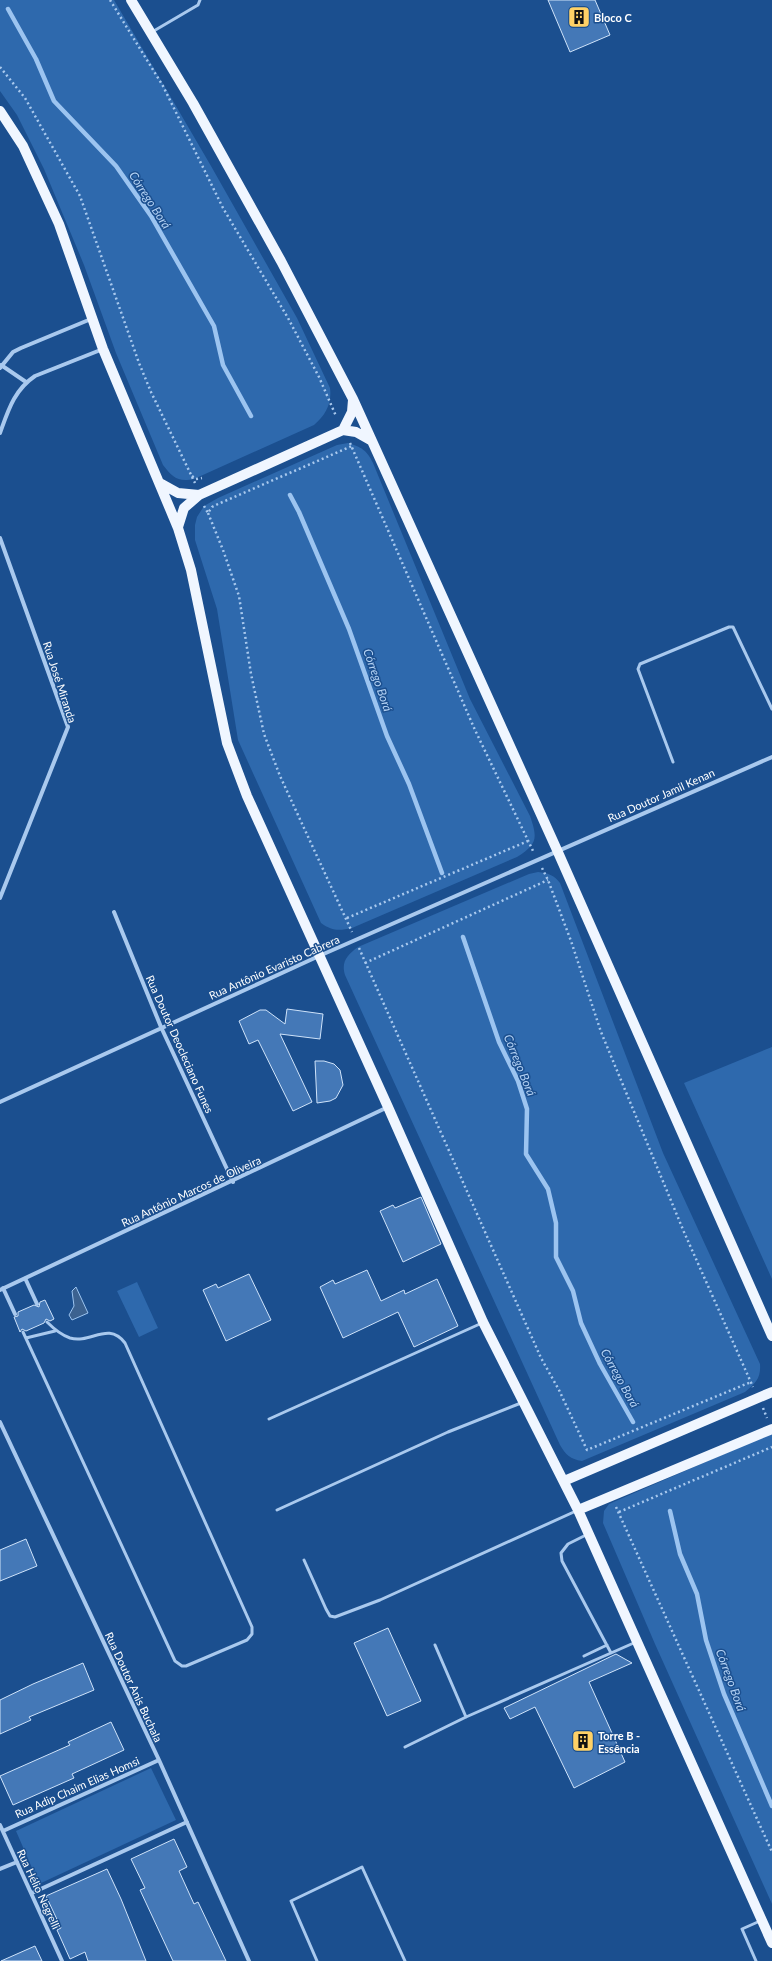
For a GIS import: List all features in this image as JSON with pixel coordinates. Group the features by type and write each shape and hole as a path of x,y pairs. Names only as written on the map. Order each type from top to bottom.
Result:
{"main road":[{"path":"131,0 193,103 274,248 353,399 448,613 557,850 772,1336"},
{"path":"0,111 23,146 58,224 91,319 178,528 191,570 227,743 247,796 484,1322 525,1402 589,1534 772,1943"},
{"path":"343,430 352,412 353,399"},
{"path":"178,528 184,508 199,495 343,430 363,435 373,443"},
{"path":"160,483 178,493 199,495"},
{"path":"564,1481 772,1392"},
{"path":"578,1510 612,1497 771,1426"}],"street":[{"path":"26,382 1,366 13,352 91,319"},
{"path":"0,433 9,407 26,382 35,376 103,349"},
{"name":"Rua José Miranda","path":"0,538 68,727 0,898"},
{"name":"Rua Doutor Jamil Kenan","path":"557,850 772,756"},
{"name":"Rua Antônio Evaristo Cabrera","path":"0,1102 162,1027 557,850"},
{"name":"Rua Doutor Deocleciano Funes","path":"114,912 162,1027 233,1182"},
{"name":"Rua Antônio Marcos de Oliveira","path":"2,1289 233,1182 388,1107"},
{"path":"25,1278 37,1304"},
{"path":"2,1289 15,1314"},
{"name":"Rua Doutor Anis Buchala","path":"0,1422 159,1760 249,1961"},
{"name":"Rua Adip Chaim Elias Homsi","path":"3,1831 159,1760"},
{"path":"32,1893 187,1822"},
{"name":"Rua Hélio Negrelli","path":"0,1825 62,1961"},
{"path":"0,1869 17,1862"}],"lane":[{"path":"150,33 198,5 200,0"},
{"path":"673,762 638,668 640,664 729,627 733,627 772,709"},
{"path":"23,1332 175,1661 182,1666 186,1666 247,1640 252,1634 252,1627 125,1343 121,1338 112,1333 77,1339 70,1338 55,1331 47,1322"},
{"path":"269,1419 484,1322"},
{"path":"26,1338 55,1331"},
{"path":"277,1510 448,1432 525,1402"},
{"path":"304,1560 326,1609 330,1616 336,1617 380,1600 578,1510"},
{"path":"589,1534 568,1544 561,1553 562,1561 611,1653"},
{"path":"406,1747 466,1718 637,1642"},
{"path":"435,1645 466,1718"},
{"path":"584,1656 607,1645"},
{"path":"317,1961 291,1901 362,1867 405,1961"},
{"path":"756,1961 742,1929 761,1920"}],"path":[{"path":"110,0 163,86 223,208 288,318 319,377 343,430 352,446 475,730 548,880 571,941 601,1032 684,1232 771,1426"},
{"path":"0,67 25,98 80,196 139,363 151,392 189,467 199,495 223,550 239,596 251,674 264,734 293,805 347,918 365,963 541,1358 559,1390 596,1467"},
{"path":"208,513 218,504 352,446"},
{"path":"347,918 528,841"},
{"path":"365,963 548,880"},
{"path":"587,1450 751,1382"},
{"path":"619,1512 772,1447"},
{"path":"612,1497 772,1852"}],"shaded area":[{"path":"0,0 114,0 211,166 297,318 330,388 329,404 325,413 314,425 194,479 184,480 176,478 163,465 116,353 84,265 44,169 17,115 0,91"},
{"path":"348,443 363,450 373,463 470,699 530,816 535,836 529,848 517,857 352,928 339,930 329,928 321,923 238,740 217,609 195,540 195,525 197,517 204,506 218,498 337,445"},
{"path":"538,872 550,875 560,883 663,1153 760,1364 759,1377 745,1392 582,1461 569,1456 560,1445 344,970 344,963 346,959 358,947 529,874"},
{"path":"772,1047 772,1279 684,1083"},
{"path":"137,1282 158,1328 139,1337 117,1291"},
{"path":"76,1287 88,1313 72,1320 69,1315 74,1306 72,1291"},
{"path":"772,1433 772,1904 655,1644 603,1523 604,1511 609,1504"},
{"path":"151,1768 176,1820 39,1884 16,1831"}],"building":[{"name":"Bloco C","path":"548,0 595,0 610,35 570,52"},
{"path":"287,1009 323,1014 320,1039 280,1034 312,1102 293,1111 258,1040 249,1044 239,1021 260,1010 266,1010 285,1024"},
{"path":"315,1061 324,1061 334,1064 340,1070 343,1085 336,1098 330,1101 317,1103"},
{"path":"421,1197 441,1244 403,1262 380,1211 393,1205 395,1208"},
{"path":"367,1270 381,1301 404,1290 405,1294 437,1279 458,1326 414,1347 398,1312 343,1338 320,1287 333,1280 335,1284"},
{"path":"249,1274 271,1320 226,1341 203,1290 216,1284 218,1288"},
{"path":"45,1300 54,1319 50,1321 46,1319 44,1323 26,1331 22,1329 20,1332 14,1317 18,1316 18,1312 34,1305 39,1307 40,1302"},
{"path":"26,1539 37,1566 0,1581 0,1550"},
{"path":"388,1628 421,1701 387,1716 354,1643"},
{"path":"616,1654 632,1663 589,1682 625,1762 574,1788 535,1707 510,1719 504,1708"},
{"path":"83,1663 94,1690 29,1717 31,1720 0,1734 0,1700"},
{"path":"111,1722 124,1750 72,1774 74,1778 13,1805 0,1776 70,1745 68,1742"},
{"path":"174,1839 187,1867 179,1871 194,1904 198,1902 226,1961 173,1961 140,1890 145,1888 131,1859"},
{"path":"107,1869 146,1961 88,1961 85,1952 70,1959 57,1930 61,1928 46,1896"},
{"path":"35,1946 42,1961 1,1961"}],"waterway":[{"name":"Córrego Borá","path":"8,9 36,59 54,101 116,166 151,216 214,326 223,365 251,416"},
{"name":"Córrego Borá","path":"290,495 299,512 349,629 387,736 409,784 442,873"},
{"name":"Córrego Borá","path":"463,937 499,1042 518,1081 527,1109 526,1154 548,1189 556,1223 556,1257 573,1291 581,1323 600,1364 633,1422"},
{"name":"Córrego Borá","path":"670,1511 680,1554 697,1594 706,1640 724,1694 772,1806"}],"place":[{"name":"Bloco C","path":"579,17"},
{"name":"Torre B - Essência","path":"583,1741"}]}
